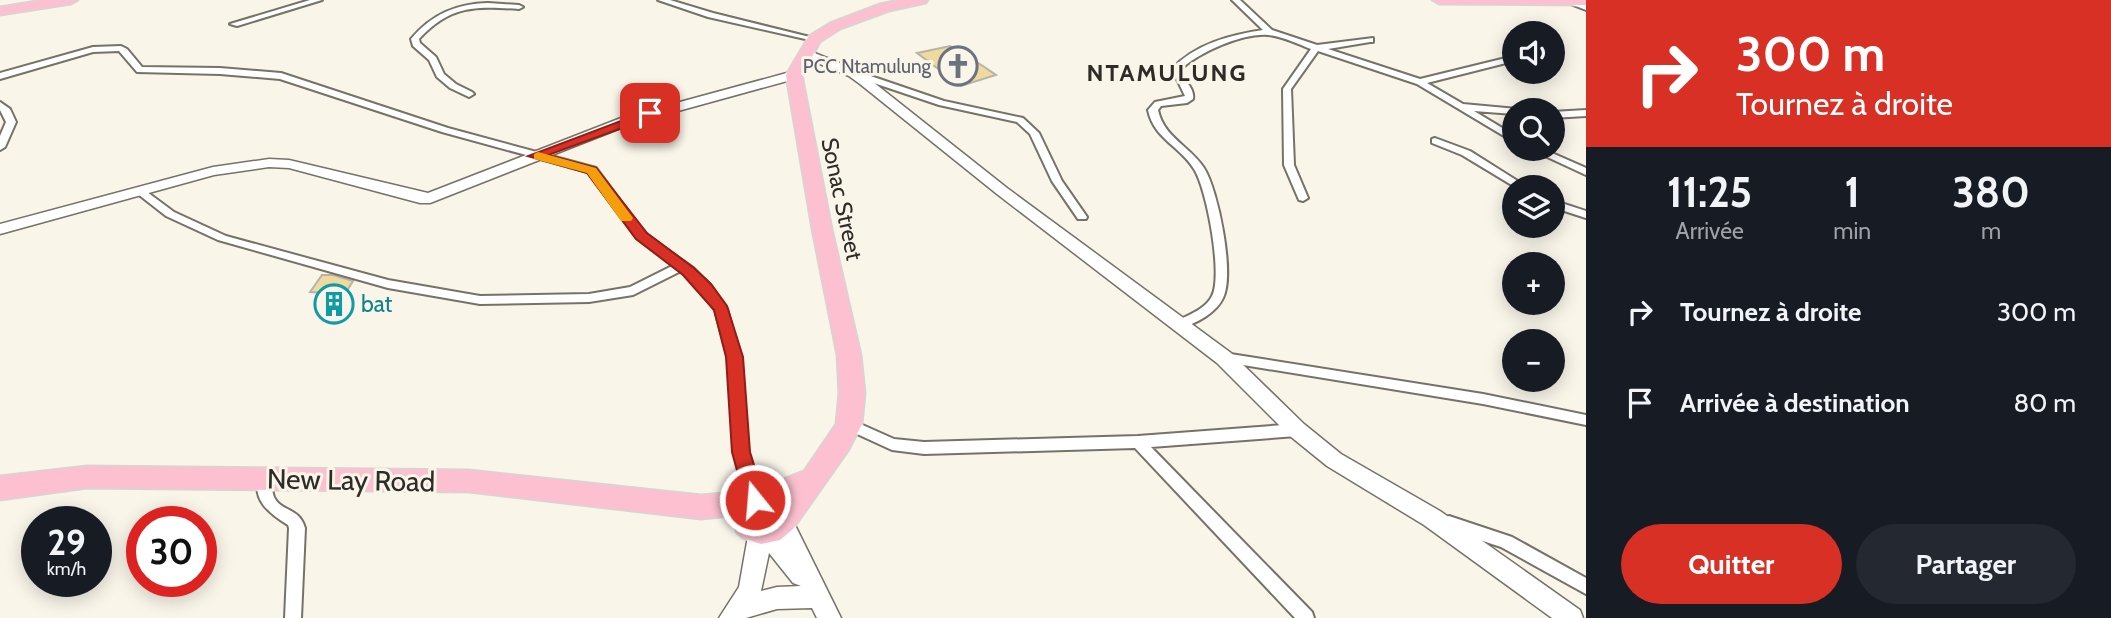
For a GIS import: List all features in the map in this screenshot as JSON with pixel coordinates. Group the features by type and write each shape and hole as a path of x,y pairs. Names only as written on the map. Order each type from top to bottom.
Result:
{"highway":[{"path":"0,11 71,0"},
{"path":"1439,0 1586,1"},
{"path":"794,75 810,46 848,19 884,4 912,1"},
{"name":"Sonac Street","path":"765,517 816,478 849,424 852,393 849,355 822,229 794,75"},
{"name":"New Lay Road","path":"0,488 88,477 469,481 574,491 765,517"}],"street":[{"path":"234,24 318,0"},
{"path":"662,0 810,46 853,73 1002,191 1224,358 1297,430 1334,460 1433,518 1572,618"},
{"path":"1236,0 1269,32 1420,82 1502,132"},
{"path":"1571,1 1586,8"},
{"path":"469,94 440,75 433,59 416,44 415,39 431,20 463,6 519,7"},
{"path":"1181,324 1208,308 1220,293 1220,246 1206,180 1191,158 1158,127 1153,110 1158,104 1187,100 1190,97 1186,86 1176,74 1176,69 1187,56 1245,35 1269,32"},
{"path":"1303,198 1289,165 1287,89 1316,48 1370,40"},
{"path":"0,76 93,50 121,48 140,70 232,71 281,76 445,130 592,170 641,236 682,266 706,288 721,309 730,334 734,357 741,452 765,517 824,607"},
{"path":"1420,82 1502,61"},
{"path":"853,73 942,103 1020,120 1034,134 1057,180 1082,217"},
{"path":"0,227 213,171 269,163 289,164 420,198 430,198 534,156 675,106 794,75"},
{"path":"0,105 11,122 0,148"},
{"path":"1458,107 1502,110"},
{"path":"1565,114 1586,113"},
{"path":"1435,141 1466,153 1502,175"},
{"path":"1562,161 1586,172"},
{"path":"139,191 170,215 222,238 388,284 480,300 589,298 633,291 682,266"},
{"path":"1565,208 1586,215"},
{"path":"1224,358 1483,399 1586,421"},
{"path":"849,424 892,444 924,448 1138,442 1297,430"},
{"path":"1138,442 1306,618"},
{"path":"265,479 264,495 268,503 295,522 297,528 293,618"},
{"path":"736,613 758,571 765,517"},
{"path":"1433,518 1506,542 1586,586"},
{"path":"736,613 777,598 824,607"}],"building":[{"name":"PCC Ntamulung","path":"950,46 996,75 961,86 917,53"},
{"name":"bat","path":"322,275 353,281 345,294 310,292"}],"slow traffic":[{"path":"538,156 592,170 626,218"}],"place":[{"name":"PCC Ntamulung","path":"958,66"},
{"name":"bat","path":"334,304"}],"district":[{"name":"NTAMULUNG","path":"1167,73"}],"route":[{"path":"650,113 534,156 592,170 628,222 641,236 689,271 721,309 730,334 734,357 741,452 755,500"}]}
